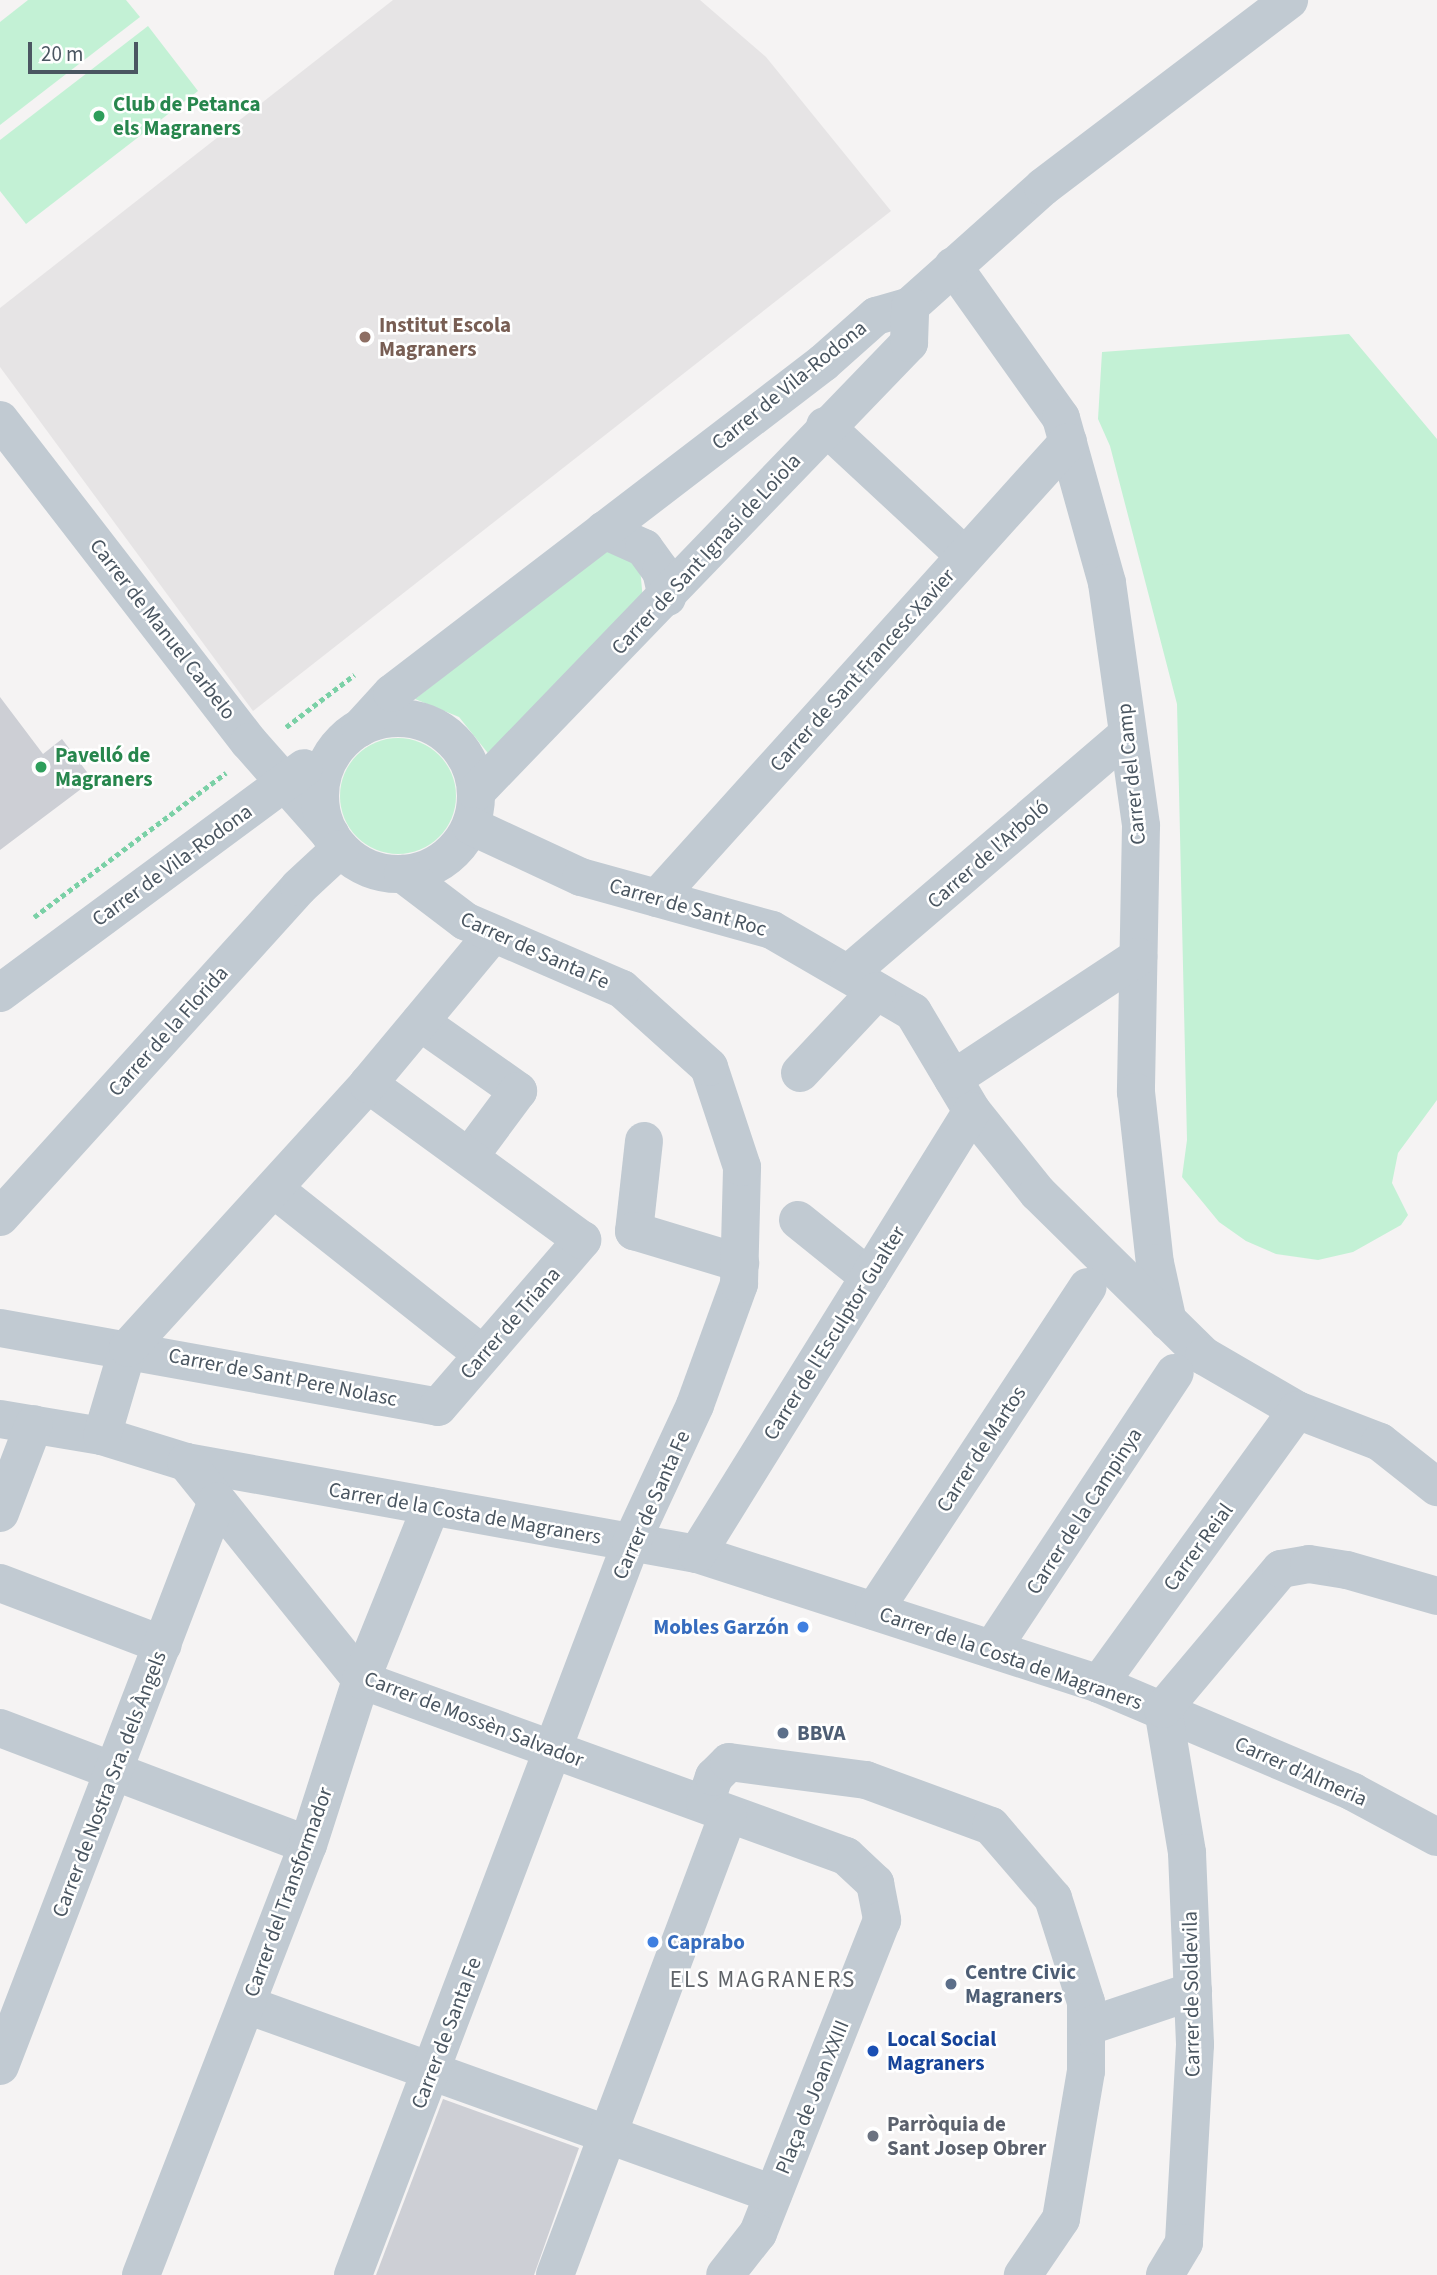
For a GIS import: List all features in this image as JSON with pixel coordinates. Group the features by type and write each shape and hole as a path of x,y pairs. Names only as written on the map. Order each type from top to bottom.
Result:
{"street":[{"name":"Carrer de Vila-Rodona","path":"0,993 353,733 391,694 876,316 911,306 1044,187 1289,0"},
{"name":"Carrer del Camp","path":"953,266 1061,418 1107,583 1141,826 1136,1091 1155,1263 1168,1322"},
{"name":"Carrer de Sant Ignasi de Loiola","path":"474,808 825,426 909,343 911,306"},
{"name":"Carrer de Manuel Carbelo","path":"0,420 335,841"},
{"path":"825,426 964,555"},
{"name":"Carrer de Sant Francesc Xavier","path":"657,898 1068,442"},
{"path":"604,530 644,548 661,571 667,597"},
{"path":"393,718 427,724 461,751 474,808 437,864 403,874 369,868 335,841 321,784 353,733 393,718"},
{"name":"Carrer de l'Arboló","path":"800,1073 863,982 1128,734"},
{"name":"Carrer de Sant Roc","path":"474,808 582,877 772,930 912,1012 972,1111 1038,1193 1204,1356 1297,1410 1380,1441 1437,1487"},
{"name":"Carrer de la Florida","path":"0,1217 299,887 335,841"},
{"name":"Carrer de Santa Fe","path":"353,2275 555,1751 631,1543 695,1405 739,1284 740,1264 742,1167 709,1067 622,989 458,918 403,874"},
{"path":"102,1436 128,1348 368,1084 492,935"},
{"path":"953,1079 1138,957"},
{"path":"368,1084 468,1157 518,1091 420,1021"},
{"name":"Carrer de l'Esculptor Gualter","path":"697,1554 972,1111"},
{"path":"644,1141 634,1231 740,1264"},
{"name":"Carrer de Triana","path":"438,1407 582,1240 468,1157"},
{"path":"274,1189 482,1354"},
{"path":"798,1220 869,1277"},
{"name":"Carrer de Martos","path":"874,1611 1088,1287"},
{"name":"Carrer de Sant Pere Nolasc","path":"0,1328 128,1348 438,1407"},
{"name":"Carrer de la Campinya","path":"992,1649 1175,1373"},
{"name":"Carrer Reial","path":"1099,1684 1297,1410"},
{"path":"0,1513 17,1421"},
{"name":"Carrer de la Costa de Magraners","path":"17,1421 102,1436 186,1462 697,1554 1099,1684 1163,1709"},
{"name":"Carrer de Mossèn Salvador","path":"186,1462 361,1680 717,1808"},
{"name":"Carrer de Nostra Sra. dels Àngels","path":"0,2066 217,1501"},
{"name":"Carrer del Transformador","path":"141,2275 308,1845 361,1680 431,1507"},
{"path":"1163,1709 1281,1569 1310,1564 1347,1570 1437,1596"},
{"path":"0,1583 163,1645"},
{"name":"Carrer d'Almeria","path":"1163,1709 1353,1792 1437,1837"},
{"name":"Carrer de Soldevila","path":"1163,1709 1187,1853 1193,1991 1184,2243 1165,2275"},
{"path":"0,1728 308,1845"},
{"path":"555,2275 611,2138 668,1979 717,1808 720,1768 744,1761 866,1780 991,1826 1053,1898 1086,2002 1086,2071 1060,2219 1023,2275"},
{"name":"Plaça de Joan XXIII","path":"247,2005 431,2074 773,2194 882,1920 881,1897 863,1867 846,1856 717,1808"},
{"path":"1086,2027 1193,1991"},
{"path":"725,2275 758,2232 773,2194"}],"shaded area":[{"name":"Institut Escola Magraners","path":"393,0 700,0 766,57 891,211 253,711 0,367 0,308"}],"green space":[{"name":"Club de Petanca els Magraners","path":"28,0 126,0 140,17 0,125 0,22"},
{"name":"Club de Petanca els Magraners","path":"148,26 198,91 26,224 0,191 0,140"},
{"path":"1349,334 1437,439 1437,1100 1398,1153 1392,1183 1408,1215 1401,1225 1353,1252 1318,1260 1276,1254 1246,1241 1219,1222 1182,1177 1187,1140 1177,704 1110,446 1098,419 1102,352"},
{"path":"613,551 640,568 643,600 491,757 459,717 415,699 602,552"},
{"path":"398,738 420,742 439,755 452,774 456,796 452,818 439,837 420,850 398,854 376,850 357,837 344,818 340,796 344,774 357,755 376,742"}],"building":[{"name":"Pavelló de Magraners","path":"0,697 43,754 62,739 93,780 0,850"},
{"path":"443,2099 579,2148 534,2275 376,2275"}],"place":[{"name":"Club de Petanca els Magraners","path":"99,116"},
{"name":"Institut Escola Magraners","path":"365,337"},
{"name":"Pavelló de Magraners","path":"41,767"},
{"name":"Mobles Garzón","path":"803,1627"},
{"name":"BBVA","path":"783,1733"},
{"name":"Caprabo","path":"653,1942"},
{"name":"Centre Civic Magraners","path":"951,1984"},
{"name":"Local Social Magraners","path":"873,2051"},
{"name":"Parròquia de Sant Josep Obrer","path":"873,2136"}],"district":[{"name":"ELS MAGRANERS","path":"763,1980"}]}
